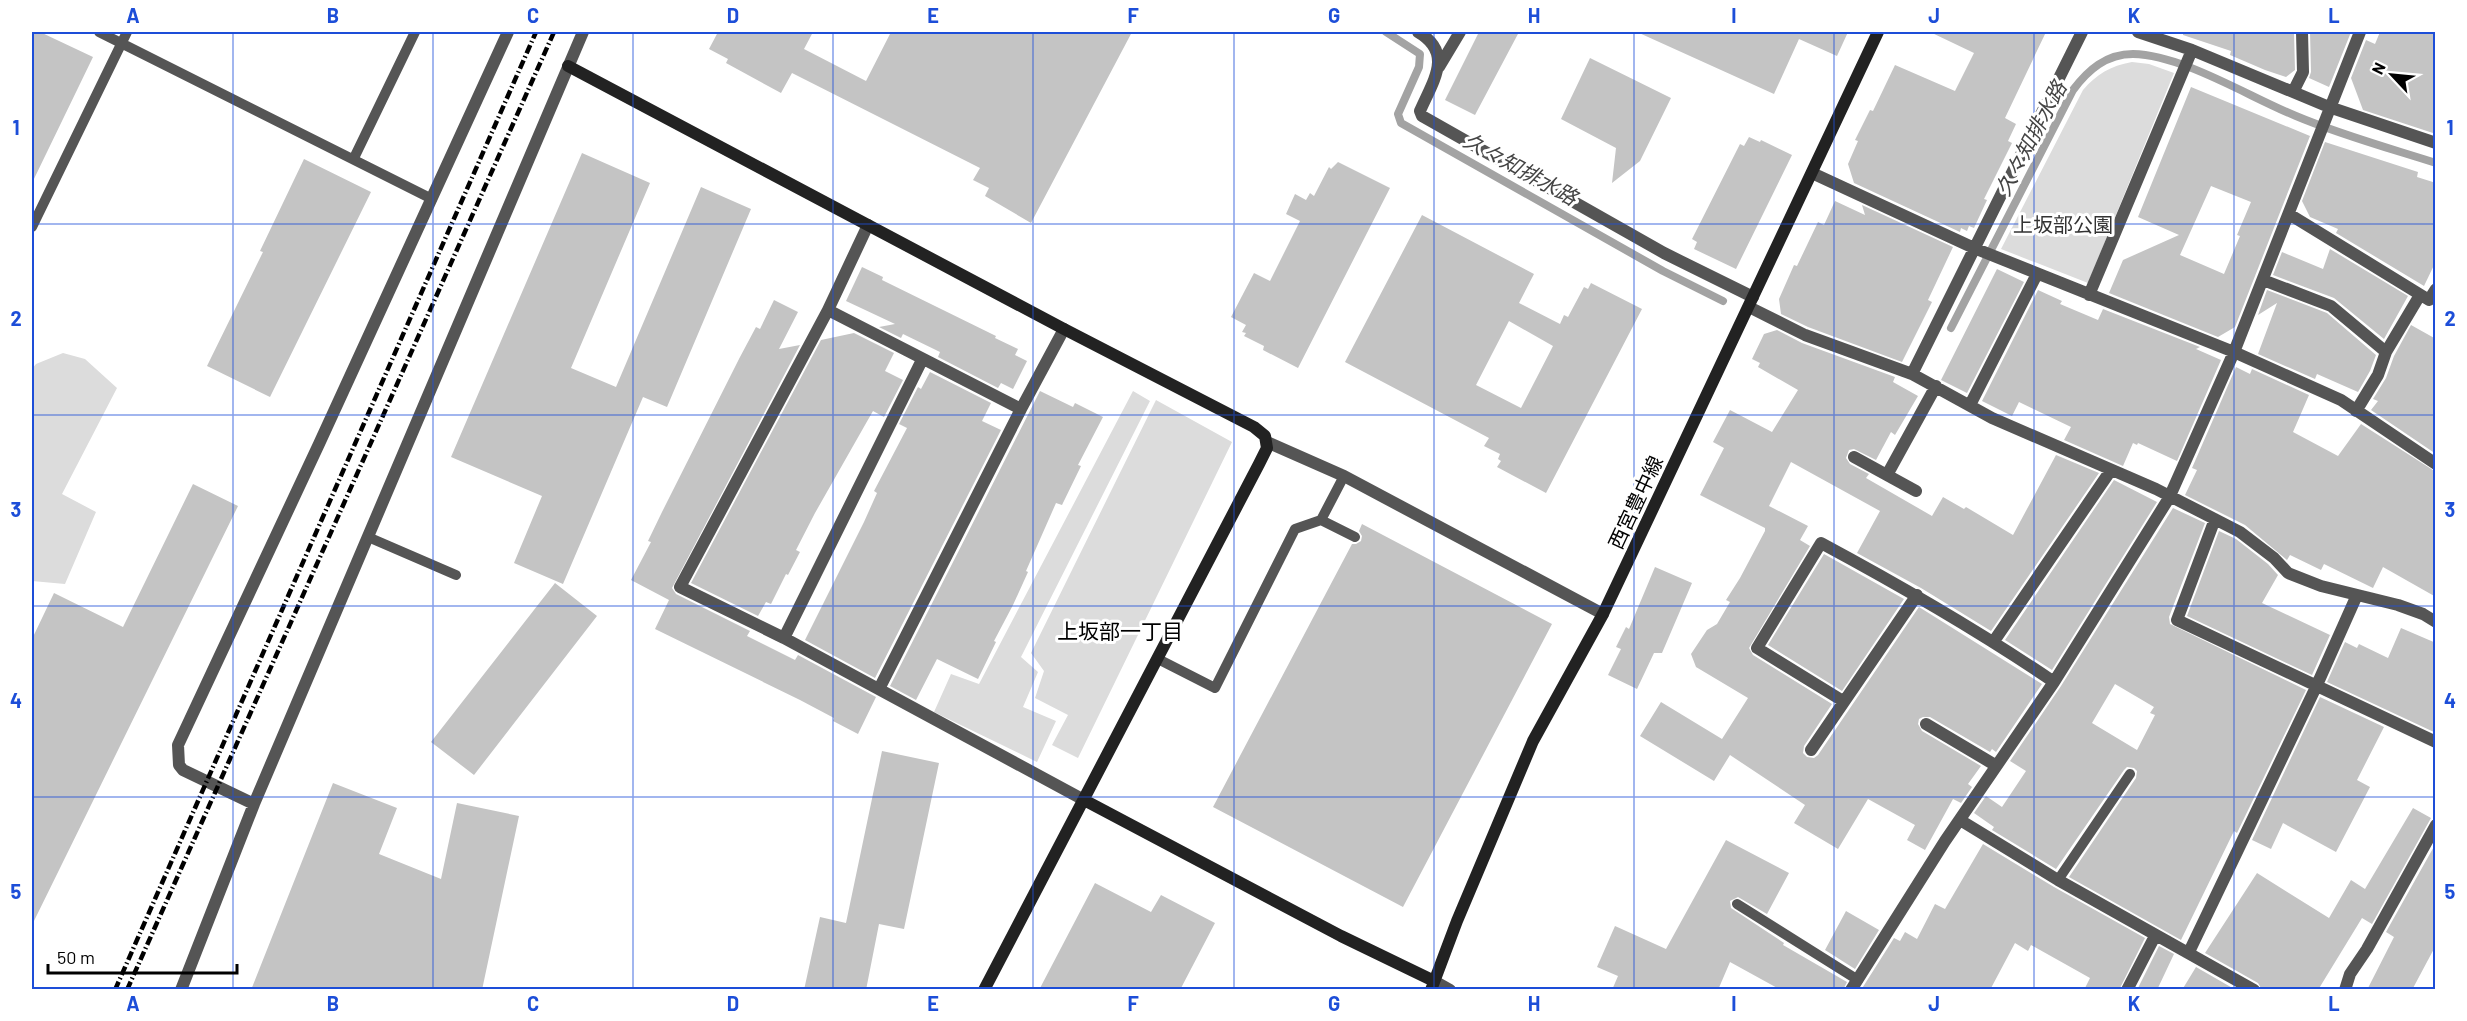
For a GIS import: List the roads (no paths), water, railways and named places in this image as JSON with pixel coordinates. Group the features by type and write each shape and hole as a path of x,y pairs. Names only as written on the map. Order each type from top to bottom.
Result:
{"street":[{"path":"254,804 183,770 178,765 178,745 508,32"},
{"path":"181,990 254,804 583,32"},
{"path":"1418,32 1429,38 1439,54 1438,68"},
{"path":"1460,32 1438,68 1420,111 1422,116 1751,302 1805,335 1909,373 1992,418 2156,489 2169,498 2216,519 2258,544 2288,573 2321,586 2398,605 2423,614 2436,622"},
{"name":"西宮豊中線","path":"1433,985 1456,921 1533,741 1603,614 1878,32"},
{"path":"1909,373 1977,249 2082,32"},
{"path":"2138,32 2191,55 2293,92 2327,112 2436,143"},
{"path":"2293,92 2303,72 2302,32"},
{"path":"1855,985 1995,765 2054,682 2169,498 2234,352 2360,32"},
{"path":"2089,295 2191,55"},
{"path":"568,66 1254,427 1265,436 1267,448 1259,464 1084,800 1058,844 984,990"},
{"path":"1812,173 1997,258 2234,352 2341,400 2436,464"},
{"path":"2289,214 2430,297 2386,352 2378,375 2356,411"},
{"path":"868,225 828,310 680,587 784,638 1433,985 1450,990"},
{"path":"1970,405 2037,274"},
{"path":"2263,280 2331,306 2386,352"},
{"path":"828,310 1021,409"},
{"path":"879,689 1064,329"},
{"path":"784,638 922,360"},
{"path":"1887,475 1934,385"},
{"path":"1267,442 1344,476 1603,614"},
{"path":"1854,457 1917,491"},
{"path":"1994,641 2111,470"},
{"path":"2216,519 2177,620 2436,742"},
{"path":"1843,701 1756,648 1821,543 1917,595 1994,641 2054,682"},
{"path":"1811,750 1917,595"},
{"path":"2189,952 2316,687 2356,595"},
{"path":"1926,724 1995,765"},
{"path":"1960,820 2058,880 2254,990"},
{"path":"2345,990 2350,974 2367,949 2436,825"},
{"path":"2127,990 2155,936"}],"lane":[{"path":"99,32 432,199"},
{"path":"32,227 127,32"},
{"path":"354,158 415,32"},
{"path":"1158,659 1215,688 1295,529 1321,520 1344,476"},
{"path":"1321,520 1356,537"},
{"path":"368,537 456,575"},
{"path":"2058,880 2130,774"},
{"path":"1737,904 1855,985"}],"waterway":[{"name":"久々知排水路","path":"1386,32 1420,54 1419,67 1398,114 1401,123 1663,271 1723,301"},
{"name":"久々知排水路","path":"1951,328 2073,90 2098,64 2114,57 2133,54 2173,61 2216,78 2313,123 2436,163"}],"railway":[{"path":"115,990 536,32"},
{"path":"127,990 554,32"}],"district":[{"name":"上坂部一丁目","path":"1120,630"}],"park label":[{"name":"上坂部公園","path":"2063,224"}]}
